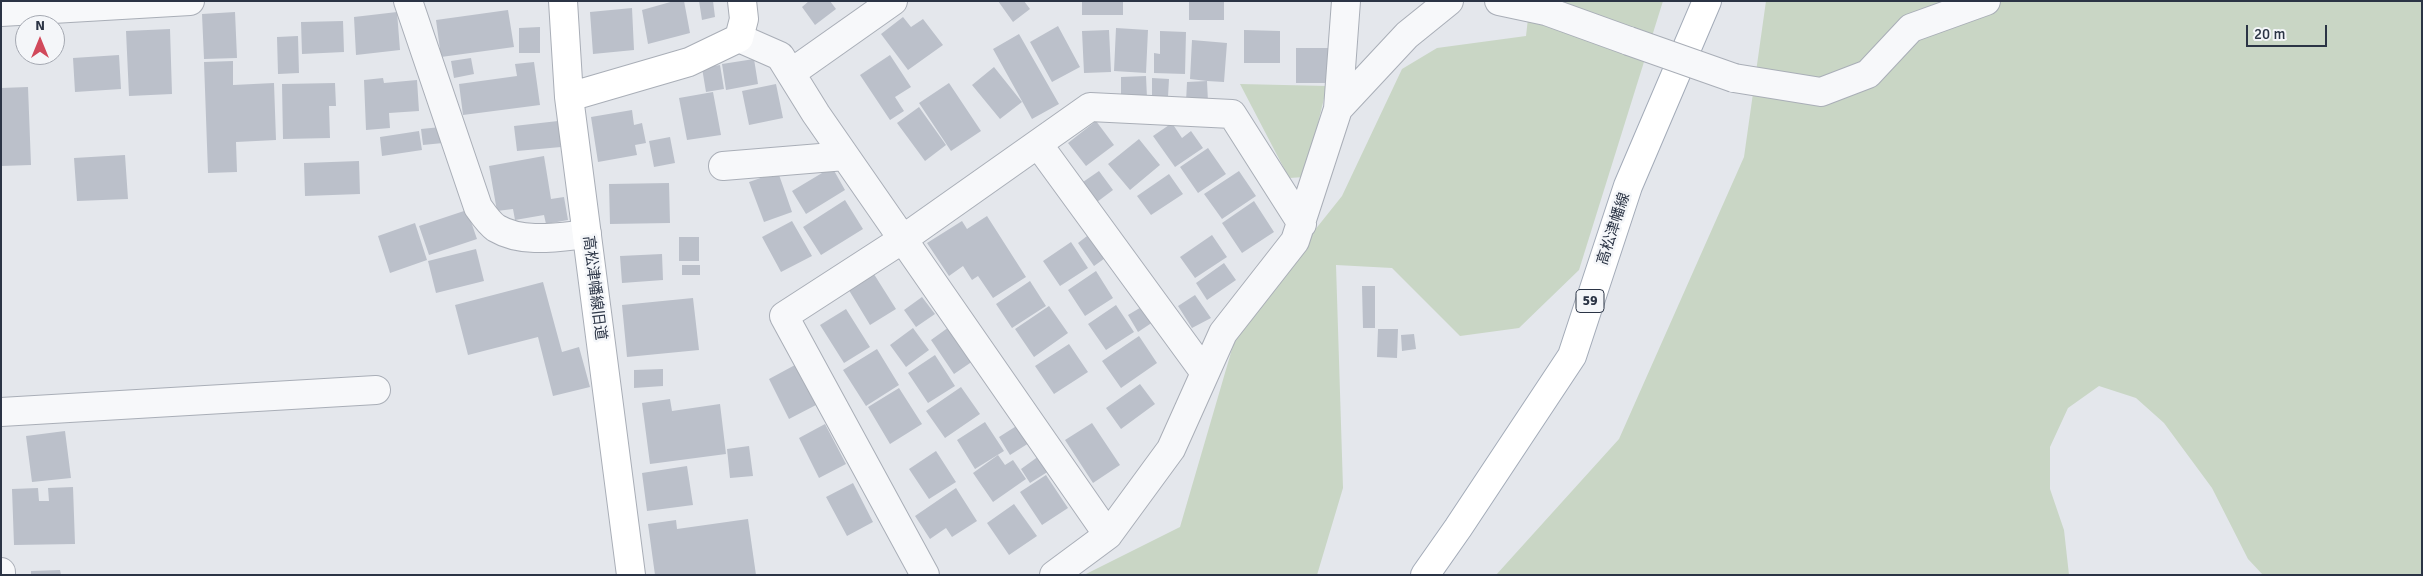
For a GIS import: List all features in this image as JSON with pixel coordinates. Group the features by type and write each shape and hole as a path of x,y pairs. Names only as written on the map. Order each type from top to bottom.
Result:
{"street":[{"path":"1,12 190,1"},
{"path":"408,1 478,207 495,227 516,236 545,238 587,234"},
{"name":"高松津幡線旧道","path":"563,1 569,98 631,575"},
{"path":"739,38 744,19 742,1"},
{"path":"790,73 893,1"},
{"path":"1054,575 1108,535 1171,449 1223,333 1295,241 1338,109 1346,1"},
{"path":"1338,109 1407,35 1449,1"},
{"path":"1499,1 1546,11 1734,78 1821,92 1868,74 1911,28 1986,1"},
{"name":"高松津幡線","path":"1425,575 1572,356 1628,186 1707,1"},
{"path":"569,98 689,62 739,38 780,56 845,156 1108,535"},
{"path":"925,575 784,316 903,239 1090,107 1232,114 1302,224"},
{"path":"1038,144 1205,373"},
{"path":"723,166 845,156"},
{"path":"1,412 376,390"}],"green space":[{"path":"1530,1 1663,1 1579,270 1519,328 1460,336 1392,268 1336,265 1343,488 1317,575 1084,575 1180,527 1239,325 1342,196 1402,69 1437,48 1526,36"},
{"path":"1766,1 2422,1 2422,575 2263,575 2248,559 2212,488 2164,423 2136,398 2099,386 2068,408 2050,447 2050,489 2064,530 2069,575 1496,575 1619,439 1744,157"},
{"path":"1240,84 1327,86 1305,177 1289,178"}],"building":[{"path":"674,1 684,1 690,33 648,44 642,10"},
{"path":"699,1 713,1 715,17 702,20"},
{"path":"809,1 830,1 836,9 815,25 802,7"},
{"path":"998,1 1024,1 1030,9 1013,22"},
{"path":"1082,1 1123,1 1123,15 1082,15"},
{"path":"1189,1 1224,1 1224,20 1189,20"},
{"path":"632,8 634,50 593,54 590,12"},
{"path":"508,10 514,47 441,57 436,20"},
{"path":"235,12 237,58 204,59 202,14"},
{"path":"397,12 400,50 356,55 354,17"},
{"path":"903,17 911,27 923,19 943,45 908,70 881,34"},
{"path":"343,21 344,52 302,54 301,22"},
{"path":"1058,26 1080,67 1052,82 1030,42"},
{"path":"540,27 540,53 519,53 519,28"},
{"path":"1116,28 1148,30 1146,73 1114,71"},
{"path":"170,29 172,94 129,96 126,31"},
{"path":"1109,30 1111,72 1084,73 1082,31"},
{"path":"1244,30 1280,31 1280,63 1244,63"},
{"path":"1160,31 1186,32 1185,74 1154,73 1154,53 1160,54"},
{"path":"1019,34 1059,104 1032,119 993,49"},
{"path":"298,36 299,73 278,74 277,37"},
{"path":"1192,40 1227,43 1224,82 1190,79"},
{"path":"1296,48 1328,48 1328,83 1296,83"},
{"path":"119,55 121,89 75,92 73,58"},
{"path":"890,55 911,87 895,97 904,111 890,120 860,75"},
{"path":"471,58 474,74 454,78 451,61"},
{"path":"754,59 758,84 726,90 722,64"},
{"path":"233,61 233,85 274,83 276,140 236,142 237,172 208,173 204,62"},
{"path":"534,62 540,105 463,115 459,84 517,76 515,64"},
{"path":"720,65 724,89 706,92 702,68"},
{"path":"994,67 1022,102 1000,119 972,85"},
{"path":"1146,76 1147,98 1121,99 1121,77"},
{"path":"383,78 384,83 417,80 419,111 389,113 390,128 366,130 364,80"},
{"path":"1152,78 1169,79 1168,97 1152,97"},
{"path":"1207,81 1208,102 1186,102 1187,82"},
{"path":"335,83 336,106 329,106 330,138 283,139 282,84"},
{"path":"949,83 981,131 951,151 919,103"},
{"path":"776,84 783,118 749,125 742,91"},
{"path":"28,87 31,165 1,166 1,88"},
{"path":"713,92 721,135 687,140 679,98"},
{"path":"919,107 946,145 925,161 897,123"},
{"path":"632,110 634,125 642,123 646,143 635,145 637,155 598,162 591,117"},
{"path":"558,121 561,147 517,151 514,126"},
{"path":"1096,121 1114,145 1086,166 1068,143"},
{"path":"1172,123 1182,138 1191,131 1203,148 1175,167 1153,136"},
{"path":"441,127 443,143 423,145 421,129"},
{"path":"419,131 422,150 382,156 380,137"},
{"path":"670,137 675,163 654,167 649,141"},
{"path":"1139,139 1160,165 1130,190 1108,164"},
{"path":"1208,148 1226,174 1198,193 1180,167"},
{"path":"125,155 128,199 77,201 74,158"},
{"path":"544,156 551,199 564,197 568,220 546,224 544,215 515,220 513,209 497,211 489,166"},
{"path":"359,161 360,194 305,196 304,163"},
{"path":"832,167 845,190 806,214 792,191"},
{"path":"1099,171 1113,190 1097,202 1083,182"},
{"path":"1239,171 1256,196 1222,219 1204,194"},
{"path":"778,172 792,212 764,222 749,182"},
{"path":"1169,174 1183,194 1151,215 1137,196"},
{"path":"669,183 670,223 610,224 609,184"},
{"path":"845,200 863,229 821,255 803,227"},
{"path":"1254,201 1274,232 1242,253 1222,223"},
{"path":"467,210 477,239 429,255 419,226"},
{"path":"987,216 1026,277 993,298 978,276 972,280 963,266 949,276 927,243 962,221 967,229"},
{"path":"792,221 812,256 781,272 762,237"},
{"path":"415,223 427,260 390,273 378,236"},
{"path":"1091,233 1108,256 1094,266 1078,243"},
{"path":"1212,235 1227,257 1195,278 1180,257"},
{"path":"679,237 699,237 699,261 679,261"},
{"path":"1071,242 1088,268 1060,286 1043,261"},
{"path":"476,249 484,281 436,293 428,261"},
{"path":"662,254 663,280 622,283 620,256"},
{"path":"1224,263 1236,280 1207,300 1196,283"},
{"path":"682,265 700,265 700,275 682,275"},
{"path":"872,271 896,309 870,325 847,287"},
{"path":"1096,271 1113,298 1085,316 1068,290"},
{"path":"1030,281 1046,306 1012,328 996,304"},
{"path":"543,282 562,352 579,347 590,387 553,396 538,337 468,355 455,305"},
{"path":"1362,286 1375,286 1375,328 1363,328"},
{"path":"1195,295 1211,318 1192,328 1178,306"},
{"path":"922,297 935,314 916,327 904,310"},
{"path":"693,298 699,350 627,357 622,305"},
{"path":"1116,305 1134,332 1106,350 1088,324"},
{"path":"1049,306 1068,333 1034,357 1015,329"},
{"path":"1143,306 1153,322 1138,332 1128,315"},
{"path":"846,309 870,347 844,363 820,325"},
{"path":"949,327 973,361 954,374 931,340"},
{"path":"913,328 929,350 906,367 890,345"},
{"path":"1378,329 1398,329 1397,358 1377,357"},
{"path":"1414,334 1416,349 1402,351 1401,335"},
{"path":"1139,336 1157,363 1121,388 1102,361"},
{"path":"1069,344 1088,372 1054,394 1035,366"},
{"path":"877,349 899,385 866,406 843,370"},
{"path":"935,355 955,386 928,403 908,373"},
{"path":"795,365 816,405 789,419 769,379"},
{"path":"663,369 663,386 634,388 634,370"},
{"path":"1140,384 1155,404 1121,429 1106,408"},
{"path":"961,387 980,414 945,438 926,411"},
{"path":"899,388 922,424 890,444 868,407"},
{"path":"670,399 672,411 720,404 726,454 650,464 642,403"},
{"path":"985,422 1004,451 975,469 957,440"},
{"path":"1092,423 1120,465 1093,483 1065,440"},
{"path":"825,424 846,464 819,478 799,438"},
{"path":"1018,425 1029,443 1010,455 999,437"},
{"path":"65,431 71,478 32,482 26,436"},
{"path":"749,446 753,476 730,478 727,449"},
{"path":"936,451 956,482 929,499 909,469"},
{"path":"998,455 1005,465 1013,460 1026,479 993,502 973,473"},
{"path":"1039,456 1049,471 1030,483 1021,469"},
{"path":"687,466 693,505 647,511 642,473"},
{"path":"1046,475 1068,508 1042,525 1020,492"},
{"path":"853,483 873,522 847,536 826,497"},
{"path":"73,487 75,544 14,545 12,489 38,488 39,501 49,501 48,488"},
{"path":"956,488 977,521 952,537 946,528 930,539 915,516"},
{"path":"1014,504 1037,536 1009,555 987,523"},
{"path":"748,519 756,575 655,575 648,524 676,520 677,529"},
{"path":"60,570 61,575 31,575 31,571"}]}
